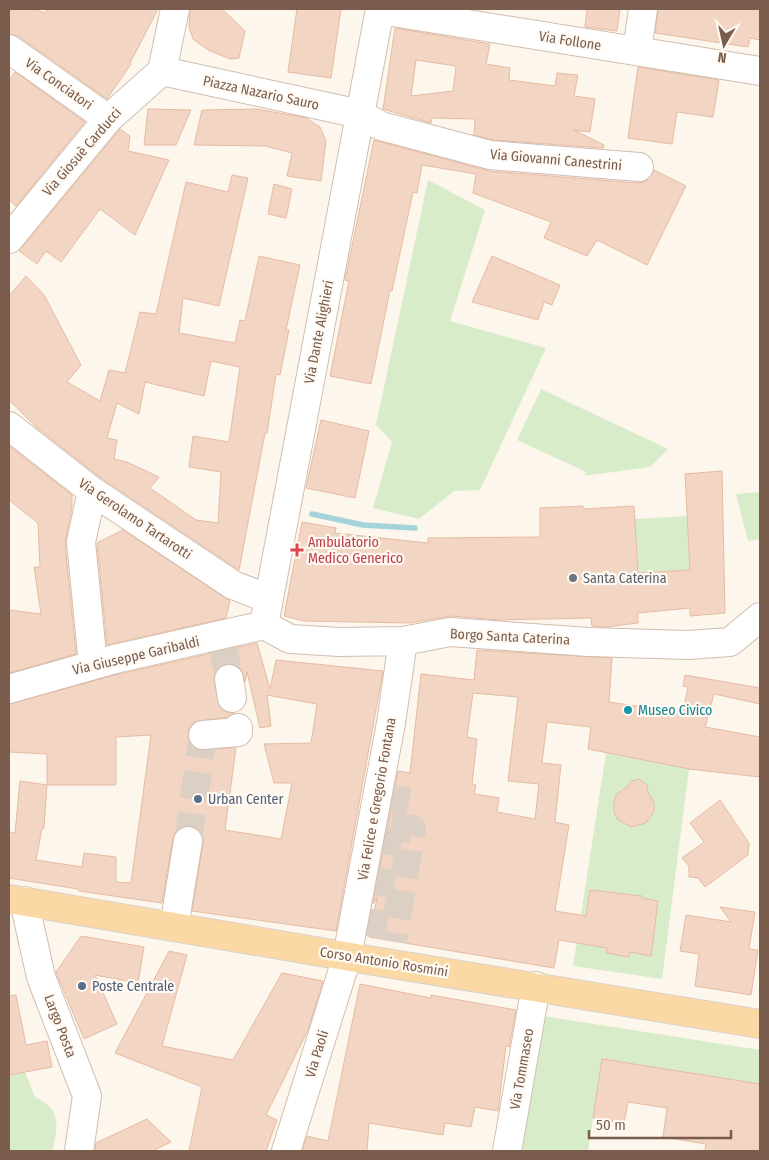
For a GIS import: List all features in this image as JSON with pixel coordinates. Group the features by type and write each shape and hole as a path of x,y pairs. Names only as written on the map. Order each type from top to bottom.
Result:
{"main road":[{"name":"Corso Antonio Rosmini","path":"16,900 347,957 536,986 760,1024"}],"street":[{"path":"162,71 175,9"},
{"name":"Via Follone","path":"380,9 760,71"},
{"name":"Via Dante Alighieri","path":"267,612 380,9"},
{"path":"637,52 643,9"},
{"name":"Via Conciatori","path":"9,49 108,119"},
{"name":"Piazza Nazario Sauro","path":"162,71 360,114"},
{"name":"Via Giosuè Carducci","path":"9,239 108,119 162,71"},
{"name":"Via Giovanni Canestrini","path":"360,114 381,126 490,155 638,166"},
{"name":"Via Gerolamo Tartarotti","path":"9,426 92,491 233,585 267,612"},
{"path":"92,491 81,542 93,665"},
{"name":"Via Giuseppe Garibaldi","path":"9,689 93,665 222,639 267,612"},
{"name":"Borgo Santa Caterina","path":"267,612 290,639 403,641 450,632 589,642 688,645 730,642 760,617"},
{"name":"Via Felice e Gregorio Fontana","path":"347,957 391,723 403,641"},
{"path":"203,735 238,732 238,728"},
{"path":"174,927 188,841"},
{"name":"Largo Posta","path":"16,900 41,976 87,1096 79,1151"},
{"name":"Via Paoli","path":"286,1151 347,957"},
{"name":"Via Tommaseo","path":"507,1151 536,986"}],"green space":[{"path":"428,180 485,210 450,321 546,348 480,490 454,491 419,519 373,508 392,442 376,425"},
{"path":"541,389 668,449 650,467 584,476 586,472 517,440"},
{"path":"760,492 760,539 748,541 736,494"},
{"path":"687,516 690,570 638,573 635,519"},
{"path":"606,753 689,769 662,979 573,966"},
{"path":"543,1016 760,1050 760,1084 602,1059 588,1151 522,1151"},
{"path":"25,1072 35,1097 44,1102 54,1113 56,1134 53,1151 9,1151 9,1075"}],"building":[{"path":"9,9 33,9 45,13 47,9 158,9 131,64 107,99 18,36 9,34"},
{"path":"190,9 222,9 245,31 239,58 230,59 208,50 193,39 189,27"},
{"path":"297,9 341,9 331,78 288,72"},
{"path":"587,9 620,9 617,31 585,27"},
{"path":"658,9 760,9 760,40 750,38 748,47 655,33"},
{"path":"395,28 490,44 486,64 510,68 509,80 555,86 557,73 578,75 574,96 595,99 590,132 574,130 604,145 603,148 493,140 474,135 475,119 432,118 431,123 383,109","holes":["416,60 456,66 453,91 411,96"]},
{"path":"638,67 719,80 713,117 677,112 672,144 628,138"},
{"path":"15,72 85,122 16,206 9,200 9,80"},
{"path":"148,109 191,110 176,145 144,145"},
{"path":"257,109 306,118 320,127 326,141 321,181 287,176 292,153 265,146 194,145 202,110"},
{"path":"120,129 130,136 128,151 169,160 135,235 100,209 61,262 46,251 37,264 19,251"},
{"path":"374,140 489,171 638,183 646,181 654,170 686,186 647,265 597,240 587,256 544,238 551,222 473,193 476,174 422,165 417,193 413,192 392,291 390,290 371,384 330,376 349,281 345,280"},
{"path":"232,175 248,178 219,306 183,298 179,333 235,343 240,320 245,321 259,256 300,265 286,330 289,330 280,375 276,374 267,433 265,433 239,570 101,478 36,427 9,400 9,296 26,276 44,295 81,365 67,382 100,401 109,370 125,373 140,312 156,314 186,182 228,192","holes":["211,361 240,367 229,442 193,436 189,467 221,472 218,523 196,520 150,488 159,477 127,462 114,459 117,440 107,438 117,403 139,414 145,382 204,396"]},
{"path":"274,184 292,189 286,218 268,214"},
{"path":"492,256 560,285 552,305 544,302 538,320 472,302"},
{"path":"321,420 369,431 355,498 306,488"},
{"path":"9,446 72,495 72,507 65,543 76,654 9,673 9,610 41,614 34,567 40,567 38,523 9,500"},
{"path":"722,471 725,613 690,616 690,608 638,613 638,623 606,627 592,626 591,618 499,620 451,616 409,623 304,621 284,616 302,522 336,528 335,533 428,543 428,538 540,537 540,508 583,506 583,509 634,506 638,573 690,570 685,474"},
{"path":"123,530 230,601 226,618 107,645 97,543"},
{"path":"257,643 270,689 276,660 383,671 336,931 192,911 203,836 198,829 190,826 183,826 176,831 173,838 162,903 79,891 78,889 9,878 9,832 15,833 20,781 47,785 47,754 9,752 9,704 119,674","holes":["226,664 234,664 241,669 245,682 247,672 260,728 271,726 267,695 317,704 311,743 264,744 274,783 292,783 281,839 225,830 236,748 197,749 191,744 188,737 189,729 194,722 227,717 234,713 226,712 220,707 214,681 215,673","151,735 131,883 116,882 116,857 84,853 82,867 36,860 42,828 44,828 47,785 116,785 116,737"]},
{"path":"477,650 612,658 609,702 683,713 688,687 683,686 685,675 760,688 760,704 714,694 705,727 760,737 760,777 689,769 588,749 591,727 547,722 542,763 561,765 555,822 569,825 555,911 586,916 590,890 642,896 642,898 658,901 651,956 630,952 629,957 606,953 607,948 559,940 554,968 369,937 377,898 373,904 398,771 410,773 421,674 474,680","holes":["473,693 518,697 508,781 539,784 535,819 497,812 499,798 474,794 476,785 472,784 477,739 467,737"]},
{"path":"639,779 648,786 647,790 654,803 654,811 646,823 631,827 618,820 614,813 614,802 616,795 629,785 630,782"},
{"path":"720,800 749,843 748,855 705,887 698,878 689,877 689,866 682,858 704,842 690,823"},
{"path":"720,907 755,912 749,949 758,950 751,995 695,986 699,954 680,951 686,915 731,922"},
{"name":"Poste Centrale","path":"81,936 144,947 138,983 95,975 117,1024 84,1039 56,972"},
{"path":"169,951 187,955 162,1046 233,1060 282,973 323,981 308,1030 266,1115 277,1120 266,1151 189,1151 202,1087 115,1053"},
{"path":"360,984 431,998 431,995 516,1010 509,1047 506,1046 498,1111 475,1107 471,1127 445,1123 443,1135 369,1123 367,1151 302,1151 307,1136 328,1141"},
{"path":"16,995 26,1045 47,1041 52,1067 9,1075 9,996"},
{"path":"602,1059 760,1084 760,1151 705,1151 706,1144 663,1137 667,1108 628,1102 624,1123 593,1118"},
{"path":"147,1119 171,1142 152,1151 95,1151 96,1143"}],"waterway":[{"path":"312,514 363,525 415,528"}],"tunnel":[{"path":"222,641 229,679"},
{"path":"188,841 203,735"},
{"path":"371,937 400,772"},
{"path":"391,826 412,829 393,941"}],"place":[{"name":"Ambulatorio Medico Generico","path":"297,550"},
{"name":"Santa Caterina","path":"573,578"},
{"name":"Museo Civico","path":"628,710"},
{"name":"Urban Center","path":"198,799"},
{"name":"Poste Centrale","path":"82,986"}]}
